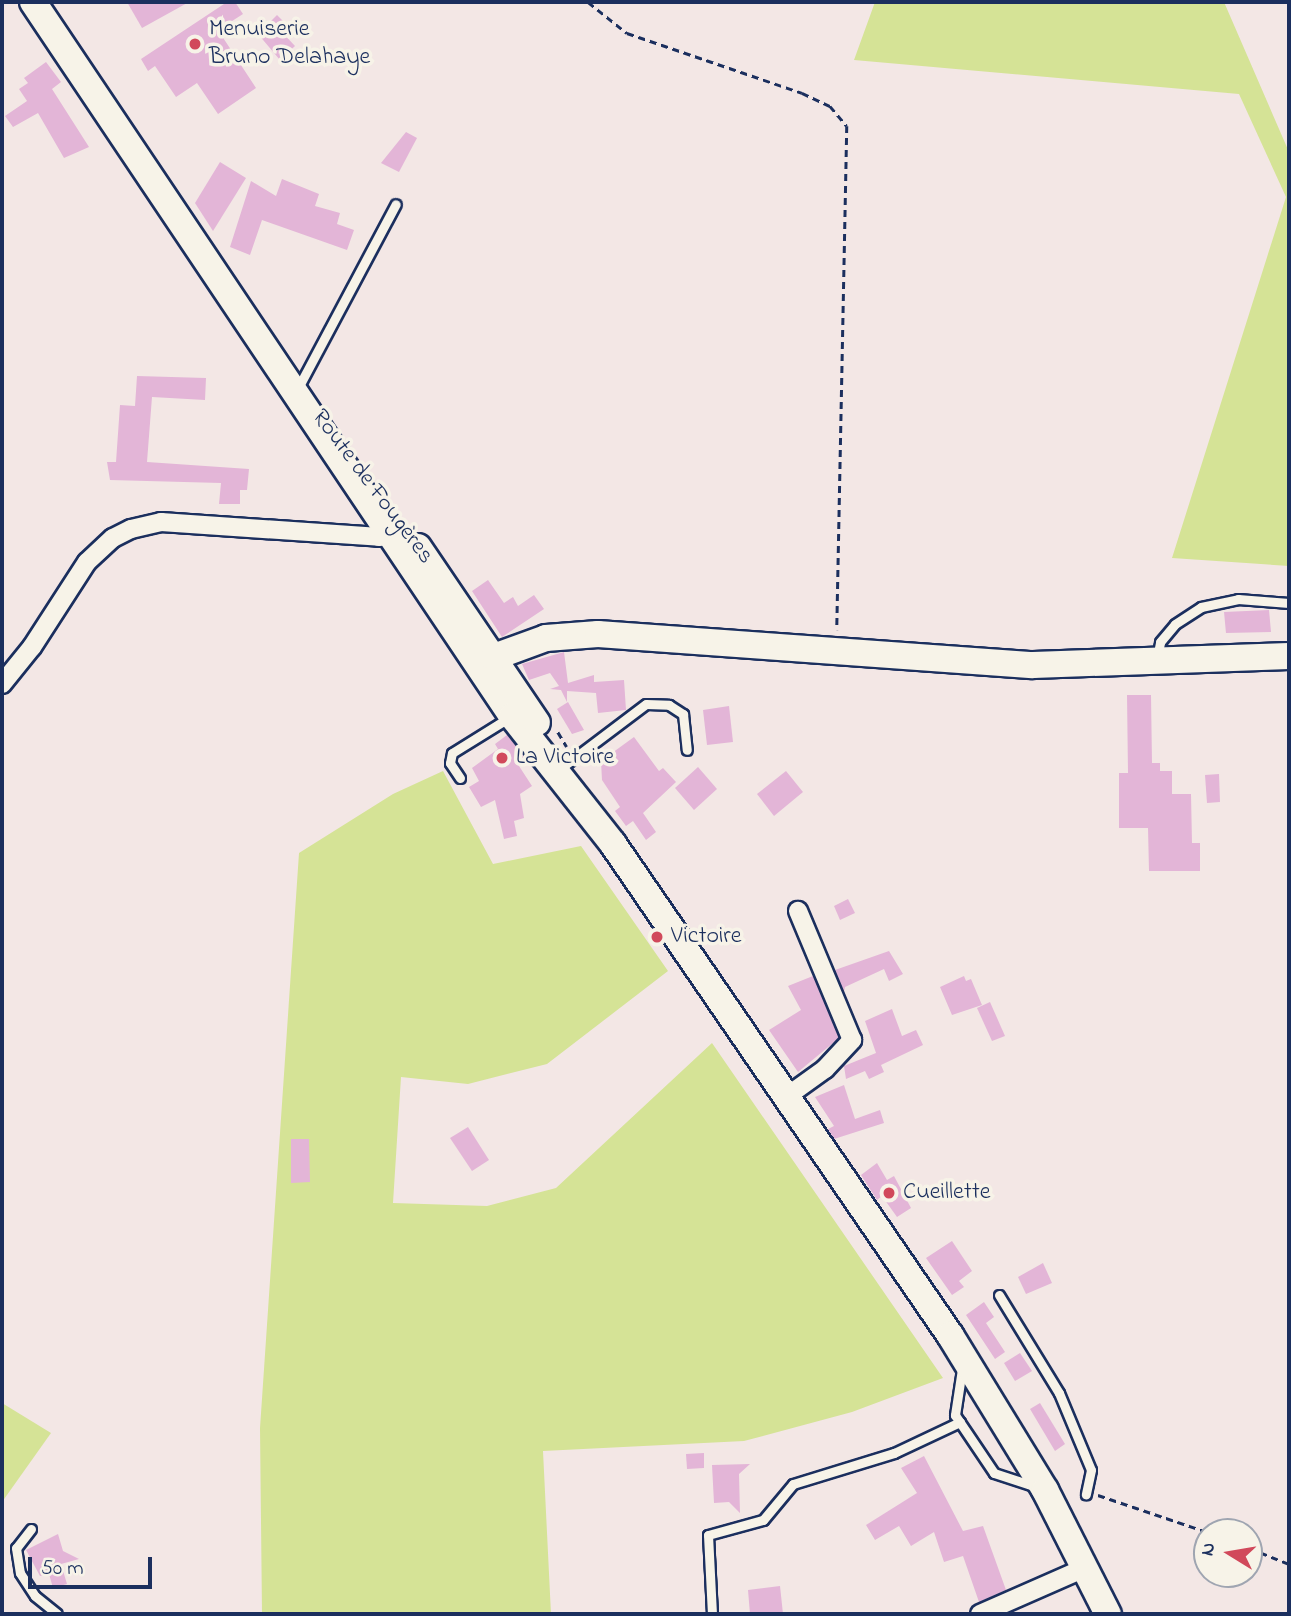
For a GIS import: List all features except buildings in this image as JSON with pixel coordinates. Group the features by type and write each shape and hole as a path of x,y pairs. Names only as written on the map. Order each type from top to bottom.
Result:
{"main road":[{"name":"Route de Fougères","path":"33,2 297,390 331,425 388,519 439,593 494,657 519,711 565,765 598,824"},
{"path":"439,593 491,685 519,711 964,1357 1045,1490 1108,1614"},
{"path":"491,685 494,657 546,638 598,634 836,654 1033,665 1156,663 1289,656"}],"street":[{"path":"2,684 32,647 87,562 113,538 131,529 161,522 379,537 388,519"},
{"path":"786,1097 825,1069 852,1040 798,911"},
{"path":"980,1614 1085,1568"}],"lane":[{"path":"297,390 396,204"},
{"path":"1156,663 1160,642 1202,607 1238,599 1289,603"},
{"path":"565,765 646,705 669,705 683,714 687,750"},
{"path":"460,778 450,763 452,753 519,711"},
{"path":"999,1295 1059,1394 1091,1470 1086,1494"},
{"path":"964,1357 955,1415 994,1473 1045,1490"},
{"path":"712,1614 708,1535 763,1520 793,1484 894,1453 960,1422"},
{"path":"31,1529 16,1548 20,1573 35,1596 57,1614"}],"path":[{"path":"588,2 627,33 802,93 830,106 847,126 836,654"},
{"path":"1086,1494 1130,1503 1193,1527"},
{"path":"1263,1554 1289,1564"}],"green space":[{"path":"875,2 1224,2 1289,152 1289,566 1172,558 1286,197 1239,94 854,60"},
{"path":"443,771 493,864 581,846 668,971 547,1064 468,1084 401,1077 393,1203 487,1206 556,1188 712,1043 943,1378 852,1412 744,1441 543,1451 551,1614 262,1614 260,1428 299,853 393,794"},
{"path":"2,1403 51,1433 2,1502"}],"place":[{"name":"Menuiserie Bruno Delahaye","path":"195,44"},
{"name":"La Victoire","path":"502,758"},
{"name":"Victoire","path":"657,937"},
{"name":"Cueillette","path":"889,1193"}]}
